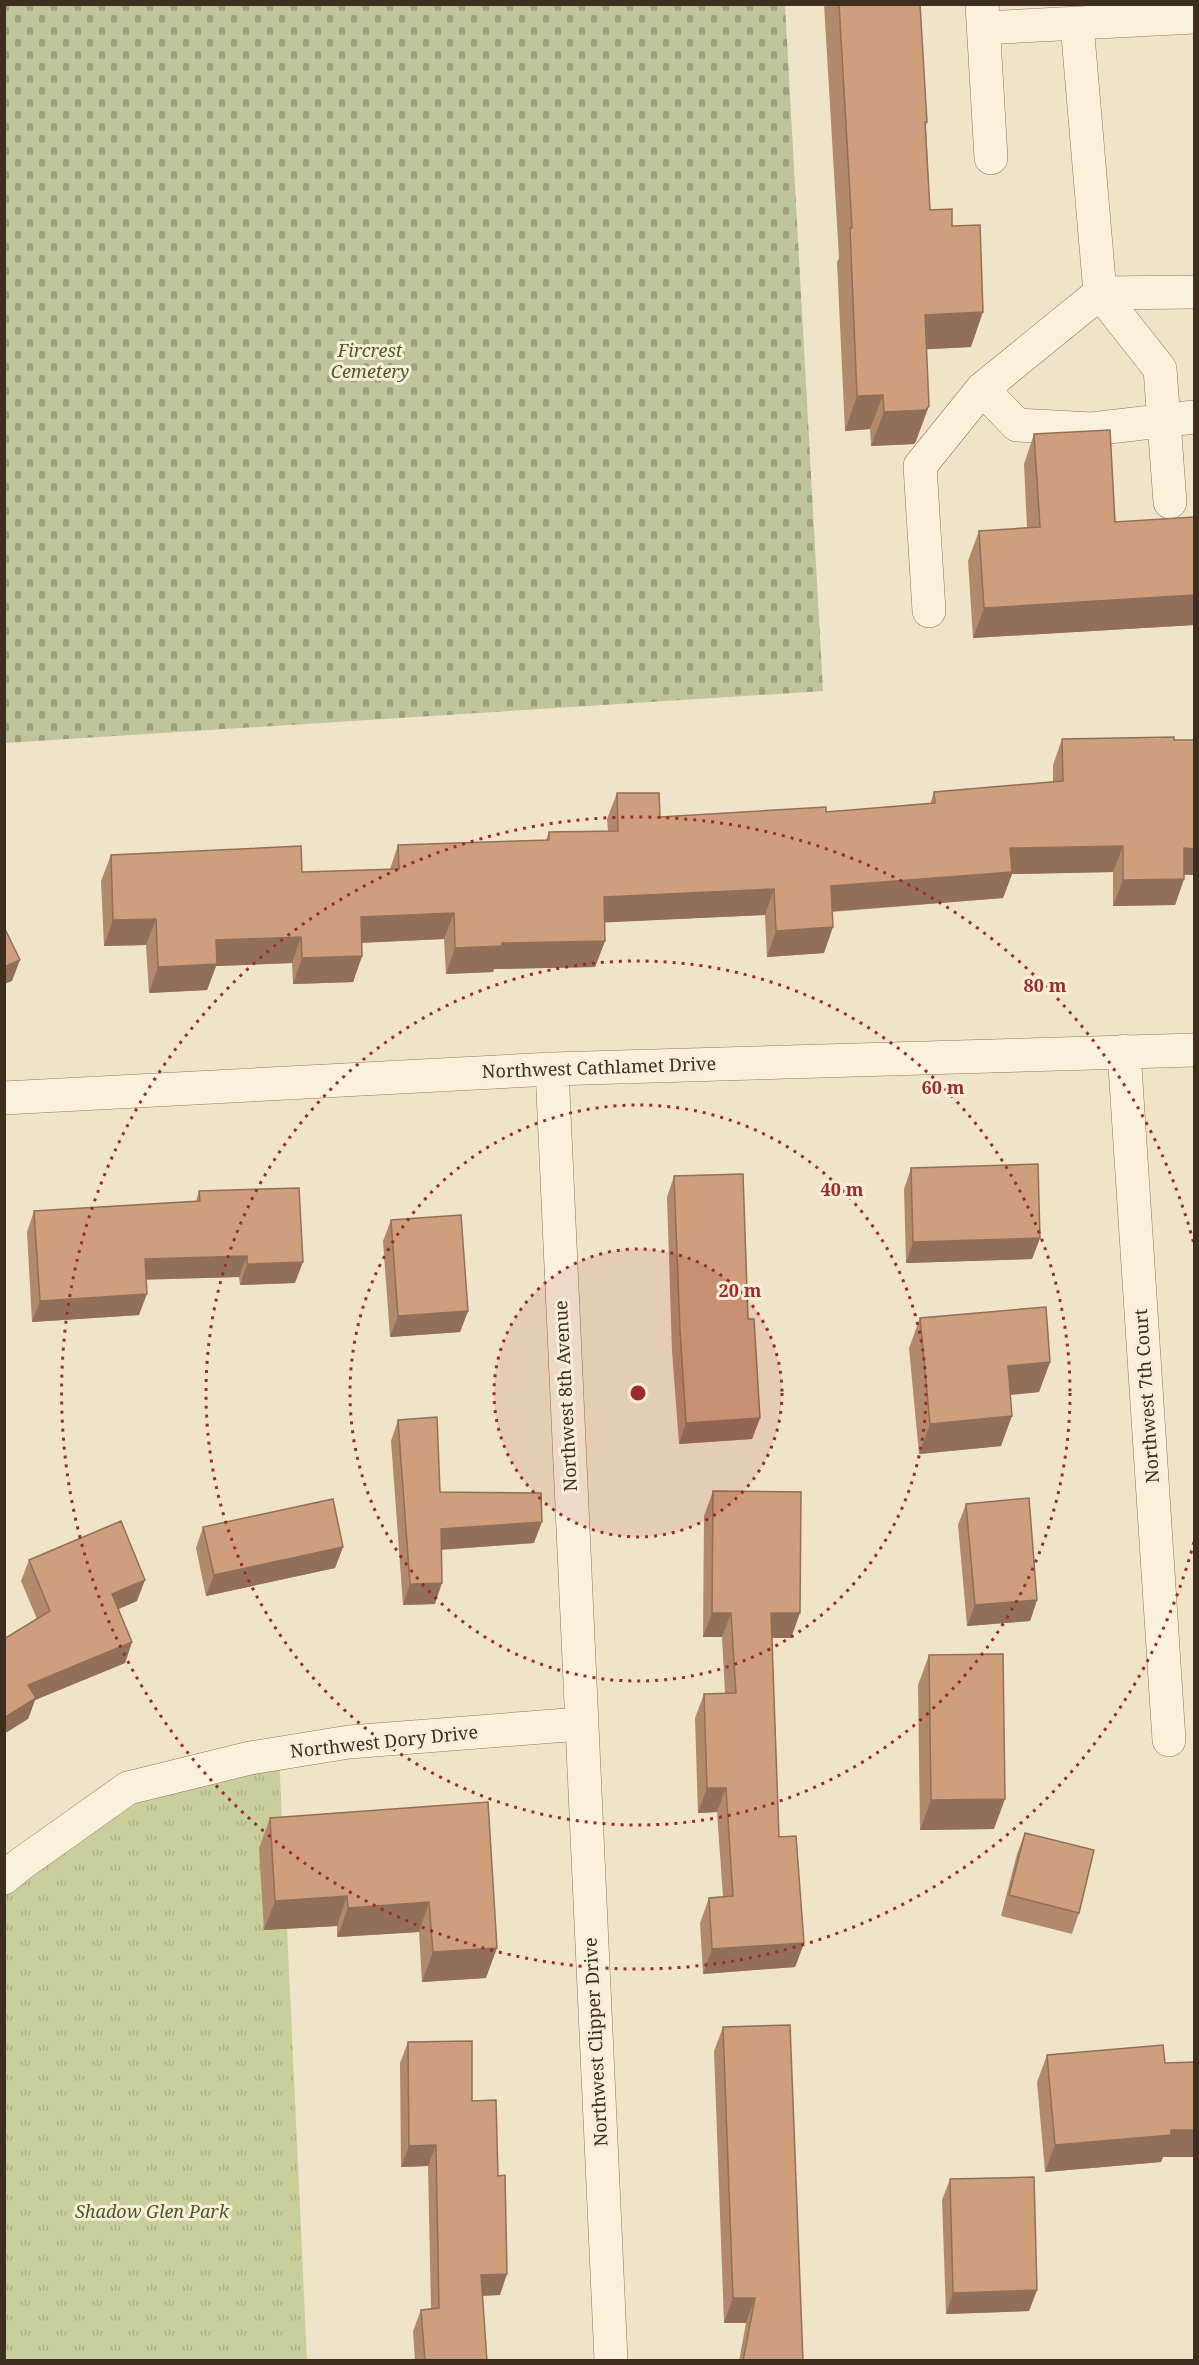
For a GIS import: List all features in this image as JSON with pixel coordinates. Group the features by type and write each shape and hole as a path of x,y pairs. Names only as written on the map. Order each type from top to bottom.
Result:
{"street":[{"path":"991,158 983,16 1077,24 1194,17"},
{"path":"1077,24 1100,293 1161,369 1180,418 1170,502"},
{"path":"929,611 920,466 982,389 1100,293 1194,292"},
{"path":"982,389 1017,425 1092,429 1180,418"},
{"name":"Northwest Cathlamet Drive","path":"4,1098 552,1069 1194,1050"},
{"name":"Northwest 7th Court","path":"1124,1051 1169,1740"},
{"name":"Northwest 8th Avenue","path":"552,1069 580,1724"},
{"name":"Northwest Dory Drive","path":"4,1878 128,1788 250,1758 349,1742 580,1724"},
{"name":"Northwest Clipper Drive","path":"580,1724 611,2361"}],"green space":[{"name":"Fircrest Cemetery","path":"5,4 785,5 823,691 5,743"},
{"name":"Shadow Glen Park","path":"279,1754 307,2360 5,2360 4,1878 128,1788"}],"building":[{"path":"839,4 920,4 930,210 952,209 952,226 980,225 983,312 925,315 929,406 926,410 884,412 883,395 857,396 850,228 852,228"},
{"path":"1110,430 1115,522 1194,517 1194,595 984,608 979,531 1040,527 1034,434"},
{"path":"1174,737 1174,740 1194,740 1194,849 1184,848 1184,879 1123,880 1123,846 1010,848 1012,872 831,886 833,927 776,931 774,889 604,897 605,941 502,943 502,946 455,948 454,913 361,917 362,956 302,958 301,937 216,940 217,964 158,967 156,919 113,920 111,855 301,846 302,872 399,869 398,845 549,840 549,832 618,831 617,793 659,793 660,817 826,807 826,812 935,803 934,792 1063,781 1062,739"},
{"path":"4,927 20,960 4,967"},
{"path":"1038,1164 1040,1238 913,1242 911,1168"},
{"path":"743,1174 748,1319 754,1319 760,1418 686,1423 674,1176"},
{"path":"299,1188 303,1262 247,1264 247,1256 145,1259 147,1294 40,1301 34,1211 200,1201 199,1191"},
{"path":"461,1215 468,1311 398,1316 391,1220"},
{"path":"1046,1307 1050,1362 1008,1366 1012,1416 930,1424 920,1318"},
{"path":"437,1417 440,1492 541,1493 542,1522 441,1529 442,1583 410,1584 398,1420"},
{"path":"713,1491 801,1492 800,1613 771,1613 779,1837 796,1836 804,1943 712,1949 709,1898 733,1896 726,1788 707,1788 704,1694 736,1693 731,1613 712,1613"},
{"path":"1029,1498 1037,1600 975,1605 966,1504"},
{"path":"333,1499 343,1547 214,1575 203,1527"},
{"path":"121,1521 145,1580 112,1594 132,1642 28,1685 36,1698 4,1718 4,1639 50,1611 29,1560"},
{"path":"1003,1654 1005,1799 931,1800 929,1655"},
{"path":"488,1802 497,1948 433,1952 429,1902 348,1908 347,1896 275,1901 270,1818"},
{"path":"1025,1833 1094,1850 1079,1913 1009,1895"},
{"path":"790,2025 803,2361 743,2361 755,2298 733,2298 723,2027"},
{"path":"472,2041 472,2101 496,2100 498,2176 505,2175 507,2274 481,2275 487,2361 425,2361 421,2310 439,2308 436,2145 409,2146 408,2042"},
{"path":"1163,2045 1165,2063 1194,2062 1194,2130 1171,2130 1171,2135 1055,2145 1047,2055"},
{"path":"1034,2177 1037,2290 953,2293 950,2179"}]}
